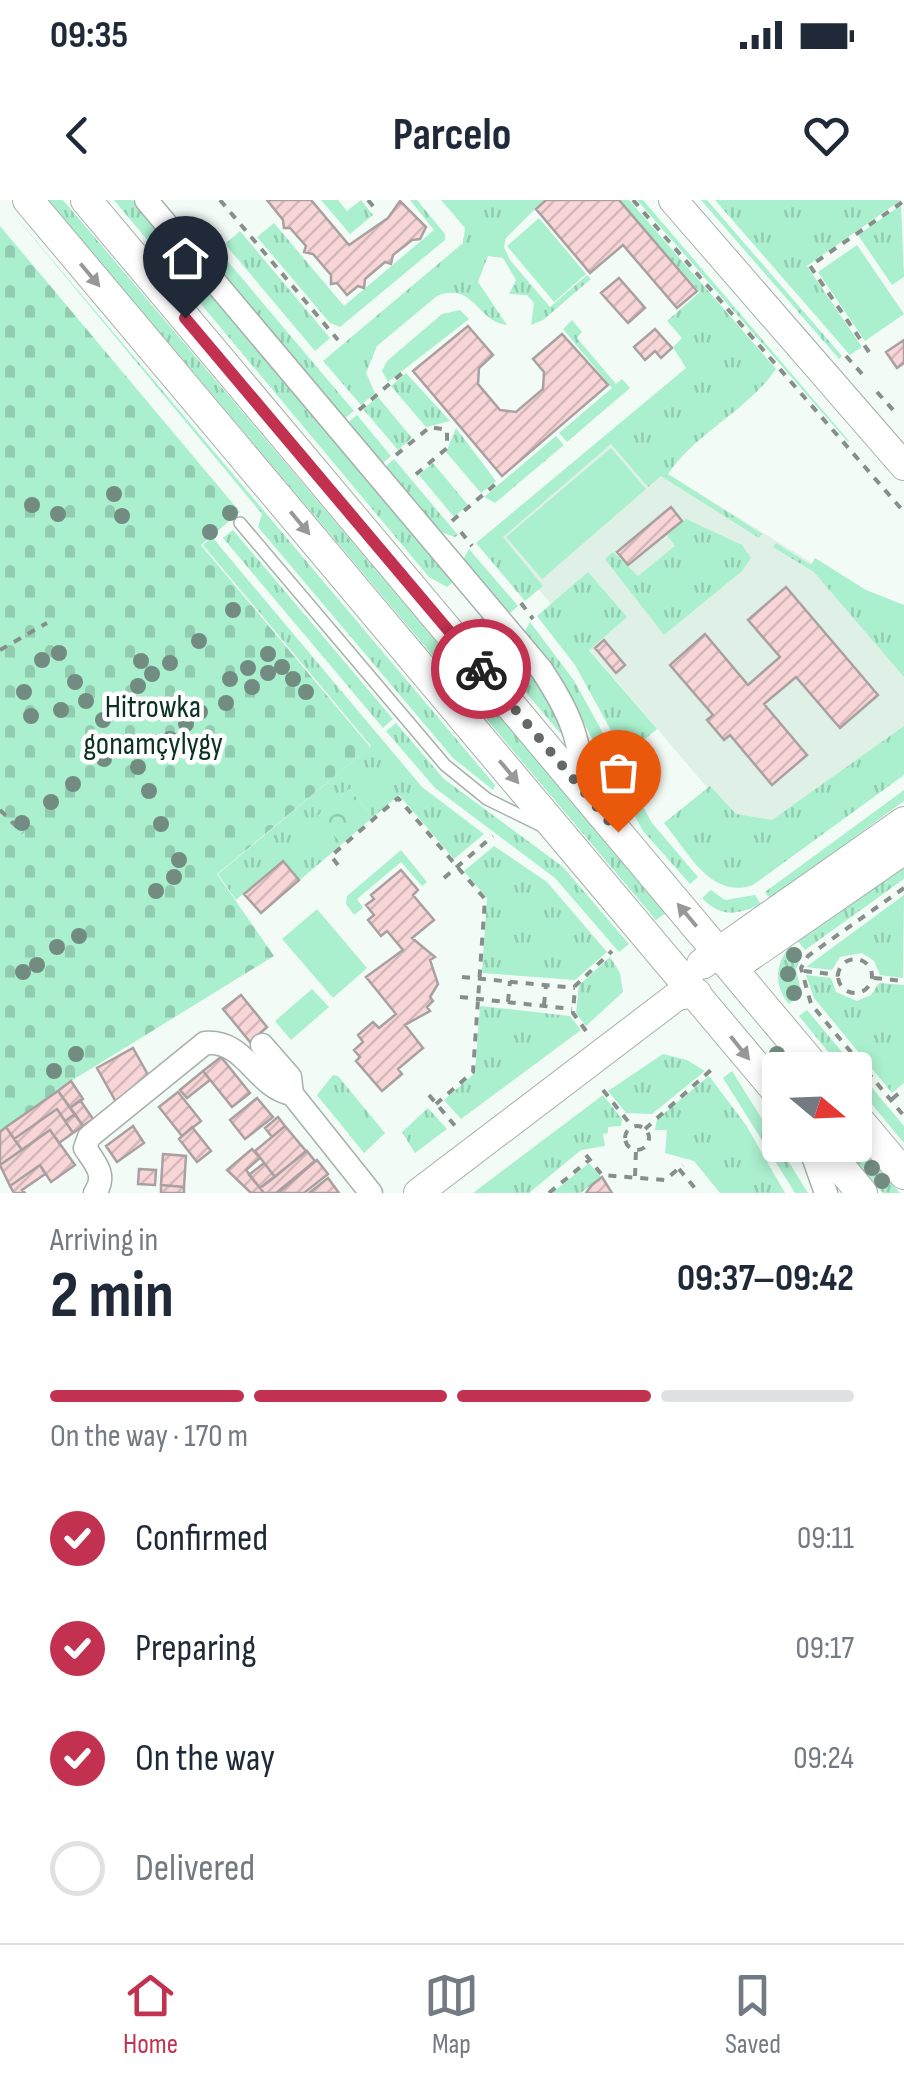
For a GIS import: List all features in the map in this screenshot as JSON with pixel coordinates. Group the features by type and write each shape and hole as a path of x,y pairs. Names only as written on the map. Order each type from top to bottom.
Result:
{"main road":[{"path":"28,200 565,838 686,989 762,1075"},
{"path":"86,200 802,1052"},
{"path":"686,989 904,822"},
{"path":"725,960 904,849"},
{"path":"872,1133 904,1174"},
{"path":"836,1162 862,1193"}],"street":[{"path":"146,200 541,669 574,725 582,749 583,790"},
{"path":"672,200 904,466"},
{"path":"418,1193 686,989"},
{"path":"95,1193 101,1184 100,1170 85,1148 89,1137 204,1043 221,1042 236,1048 278,1091 292,1094"},
{"path":"262,1045 290,1077 292,1094 371,1193"},
{"path":"815,1162 826,1193"}],"lane":[{"path":"240,523 452,772 488,798 565,838"}],"path":[{"path":"220,200 338,340"},
{"path":"368,200 377,211"},
{"path":"633,200 904,512"},
{"path":"870,352 810,266 903,203"},
{"path":"846,356 863,375"},
{"path":"359,410 407,369"},
{"path":"877,392 894,411"},
{"path":"396,455 430,427 447,430 454,425"},
{"path":"414,476 447,448 447,430"},
{"path":"452,521 498,482"},
{"path":"461,532 472,546"},
{"path":"521,604 534,619"},
{"path":"0,650 47,623"},
{"path":"338,865 331,856 398,798 485,900 473,1072 436,1104"},
{"path":"0,810 23,833"},
{"path":"444,878 493,836"},
{"path":"904,888 808,956 802,971 810,1004 904,1116"},
{"path":"586,1031 572,1008 575,988 612,952"},
{"path":"857,960 870,968 872,978 868,988 854,993 844,989 838,974 843,965 857,960"},
{"path":"802,971 838,974"},
{"path":"462,977 575,988"},
{"path":"872,978 904,981"},
{"path":"508,1002 510,982"},
{"path":"544,1006 546,985"},
{"path":"460,998 572,1008"},
{"path":"645,1129 710,1070"},
{"path":"891,1100 904,1089"},
{"path":"603,1090 632,1127 645,1129"},
{"path":"429,1095 456,1127"},
{"path":"632,1127 625,1138 636,1150 635,1178"},
{"path":"636,1150 648,1144 645,1129"},
{"path":"549,1193 588,1157 602,1175 666,1180 681,1167 699,1193"}],"shaded area":[{"path":"610,438 904,620 904,732 773,825 733,818 495,538"}],"green space":[{"path":"48,200 63,200 666,913 656,920"},
{"path":"114,200 132,200 453,582 447,587 429,577"},
{"path":"321,200 338,200 347,211 361,200 373,215 350,234"},
{"path":"410,200 417,200 445,234 445,240 340,327 330,323 257,237 274,223 344,306 434,230"},
{"path":"441,200 544,200 506,238 504,247 510,260 550,307 587,275 591,279 543,320 531,325 534,303 527,295 509,294 516,280 503,258 488,256 478,282 507,325 489,318 459,294 437,296 377,346 366,373 375,393 361,405 323,361 463,243 465,228"},
{"path":"620,200 629,200 776,369 668,474 762,534 759,538 661,476 648,487 611,444 503,537 543,586 525,601 476,543 686,368 673,347 682,338 667,321 700,292"},
{"path":"637,200 643,200 848,442"},
{"path":"701,200 707,200 842,356 839,359"},
{"path":"715,200 901,200 807,266 862,347 850,355"},
{"path":"6,205 495,785 493,790 453,758 258,527 262,514"},
{"path":"901,205 904,277 892,285 858,235"},
{"path":"539,218 586,274 554,302 507,246"},
{"name":"Hitrowka gonamçylygy","path":"0,226 240,512 201,545 370,747 217,874 274,956 71,1081 0,1131"},
{"path":"240,231 330,338 315,351 225,244"},
{"path":"209,239 354,411 344,419 200,247"},
{"path":"857,245 904,314 865,341 818,272"},
{"path":"460,310 469,319 388,382 382,371 387,361 442,314"},
{"path":"572,320 582,332 577,338 616,384 622,379 630,388 567,442 559,433 612,388 563,329"},
{"path":"406,373 450,421 426,427 391,386"},
{"path":"378,397 412,438 398,450 363,409"},
{"path":"357,415 391,456 382,464 347,423"},
{"path":"456,428 496,481 481,493 446,452"},
{"path":"556,436 564,445 495,503 484,497"},
{"path":"611,448 646,489 542,579 506,537"},
{"path":"394,459 458,535 440,532 385,467"},
{"path":"433,463 468,505 454,517 419,475"},
{"path":"686,519 742,545 751,558 742,571 664,635 605,559 613,552 638,576 675,546 667,535"},
{"path":"233,530 393,719 383,728 223,538"},
{"path":"212,537 422,787 484,834 454,859 399,795 373,817 349,789 318,816 342,844 300,880 282,860 236,900 218,874 371,746 203,545"},
{"path":"776,543 811,565 815,558 866,590 904,605 904,677 814,572 773,547"},
{"path":"469,549 518,606 508,615 463,560"},
{"path":"588,572 627,617 589,650 657,729 625,756 575,665 537,616"},
{"path":"483,616 535,679 563,730 560,733 486,645 477,622"},
{"path":"530,622 575,682 652,823 698,877 690,884 643,831 558,676 524,633"},
{"path":"396,723 444,779 563,867 629,944 619,952 555,878 435,788 386,731"},
{"path":"904,726 904,775 753,885 738,888 713,880 664,823 710,786 736,814 772,820"},
{"path":"349,789 373,817 342,844 317,816"},
{"path":"904,790 904,801 770,899 765,892"},
{"path":"494,846 547,882 607,952 575,980 482,973 487,898 464,871"},
{"path":"401,850 427,882 422,886 401,862 357,899 363,908 354,915 346,904 347,896"},
{"path":"904,865 904,879 805,950 797,940"},
{"path":"711,890 725,900 755,895 761,904 723,912 702,898"},
{"path":"904,895 903,978 880,975 874,961 862,953 840,957 832,970 806,967"},
{"path":"317,909 367,968 333,998 282,939"},
{"path":"791,945 800,958 796,969 801,992 789,1004 780,989 778,974"},
{"path":"610,957 620,973 623,992 586,1026 576,1013 579,985"},
{"path":"806,975 831,978 836,992 857,1001 871,995 879,983 904,985 904,1083 892,1093 872,1069 872,1052 858,1052 814,998"},
{"path":"312,989 329,1007 291,1040 275,1021"},
{"path":"480,1006 570,1016 581,1030 461,1119 444,1100 475,1073"},
{"path":"807,1010 842,1052 828,1052 799,1016"},
{"path":"663,1054 687,1060 705,1071 652,1114 626,1113 608,1091"},
{"path":"732,1071 762,1119 762,1140 723,1078"},
{"path":"333,1075 338,1076 385,1133 364,1153 317,1095"},
{"path":"709,1076 746,1125 762,1153 762,1162 767,1162 785,1193 720,1193 694,1161 665,1153 667,1130 655,1130 657,1119"},
{"path":"872,1088 904,1126 904,1143 872,1104"},
{"path":"603,1095 622,1119 621,1126 608,1127 608,1133 603,1134 605,1146 581,1150 529,1193 473,1193"},
{"path":"428,1108 447,1129 415,1153 402,1132"},
{"path":"872,1159 900,1193 883,1193 857,1162"},
{"path":"776,1162 789,1162 808,1193 795,1193"},
{"path":"589,1163 601,1177 581,1193 552,1193"}],"building":[{"path":"267,200 311,200 349,245 388,218 400,201 426,227 420,239 412,240 393,255 391,264 385,262 365,279 364,288 358,286 347,295 337,283 331,284 331,275 313,254 304,252 306,246 290,228 284,228 283,220"},
{"path":"546,200 619,200 697,291 677,308 623,245 590,273 536,209"},
{"path":"619,278 645,308 628,323 601,293"},
{"path":"468,326 493,355 479,368 478,384 500,410 516,412 543,389 544,372 533,359 562,334 608,385 502,476 413,371"},
{"path":"655,329 672,348 661,358 655,351 645,360 634,347"},
{"path":"904,340 904,363 897,368 886,352"},
{"path":"671,507 682,521 628,565 617,552"},
{"path":"786,587 878,695 840,728 796,677 764,704 807,755 772,785 730,735 724,740 707,720 713,715 670,665 705,634 748,685 780,657 748,620"},
{"path":"604,640 625,665 616,673 595,648"},
{"path":"283,861 299,880 261,913 244,894"},
{"path":"401,870 418,890 413,895 434,920 412,938 435,957 430,960 438,984 427,1007 430,1011 405,1025 423,1048 398,1069 402,1074 382,1091 356,1061 360,1057 354,1050 363,1042 358,1035 373,1022 379,1028 396,1014 366,977 403,950 387,931 381,936 368,920 374,915 366,905 374,899 371,895"},
{"path":"241,995 267,1027 250,1042 223,1009"},
{"path":"133,1048 152,1082 116,1102 97,1068"},
{"path":"221,1057 250,1093 232,1107 203,1071"},
{"path":"203,1071 210,1080 187,1098 180,1090"},
{"path":"71,1081 83,1099 70,1108 58,1091"},
{"path":"58,1091 75,1114 65,1121 57,1109 14,1139 6,1127"},
{"path":"178,1092 201,1121 182,1136 159,1107"},
{"path":"257,1098 273,1117 245,1139 230,1120"},
{"path":"80,1100 93,1119 83,1126 70,1108"},
{"path":"57,1109 73,1133 59,1143 50,1130 22,1150 14,1139"},
{"path":"75,1114 83,1126 73,1133 65,1121"},
{"path":"278,1117 285,1126 272,1137 265,1128"},
{"path":"133,1126 144,1143 117,1162 106,1146"},
{"path":"285,1126 306,1151 275,1177 255,1151"},
{"path":"6,1127 22,1150 0,1165 0,1132"},
{"path":"192,1127 211,1151 197,1162 179,1139"},
{"path":"50,1130 75,1165 51,1182 40,1165 10,1186 0,1165"},
{"path":"252,1149 260,1158 246,1170 264,1193 251,1193 227,1170"},
{"path":"307,1151 315,1161 276,1193 264,1193 260,1188"},
{"path":"163,1154 186,1156 184,1187 161,1185"},
{"path":"317,1160 328,1174 304,1193 278,1193"},
{"path":"264,1163 275,1177 260,1188 249,1175"},
{"path":"40,1165 45,1174 22,1190 25,1193 14,1193 10,1186"},
{"path":"139,1169 156,1170 155,1185 138,1184"},
{"path":"602,1177 612,1193 586,1193 592,1185"},
{"path":"328,1178 339,1193 309,1193"},
{"path":"161,1185 184,1187 184,1193 161,1193"}],"way so far":[{"path":"481,669 618,832"}],"route":[{"path":"185,318 481,669"}]}
